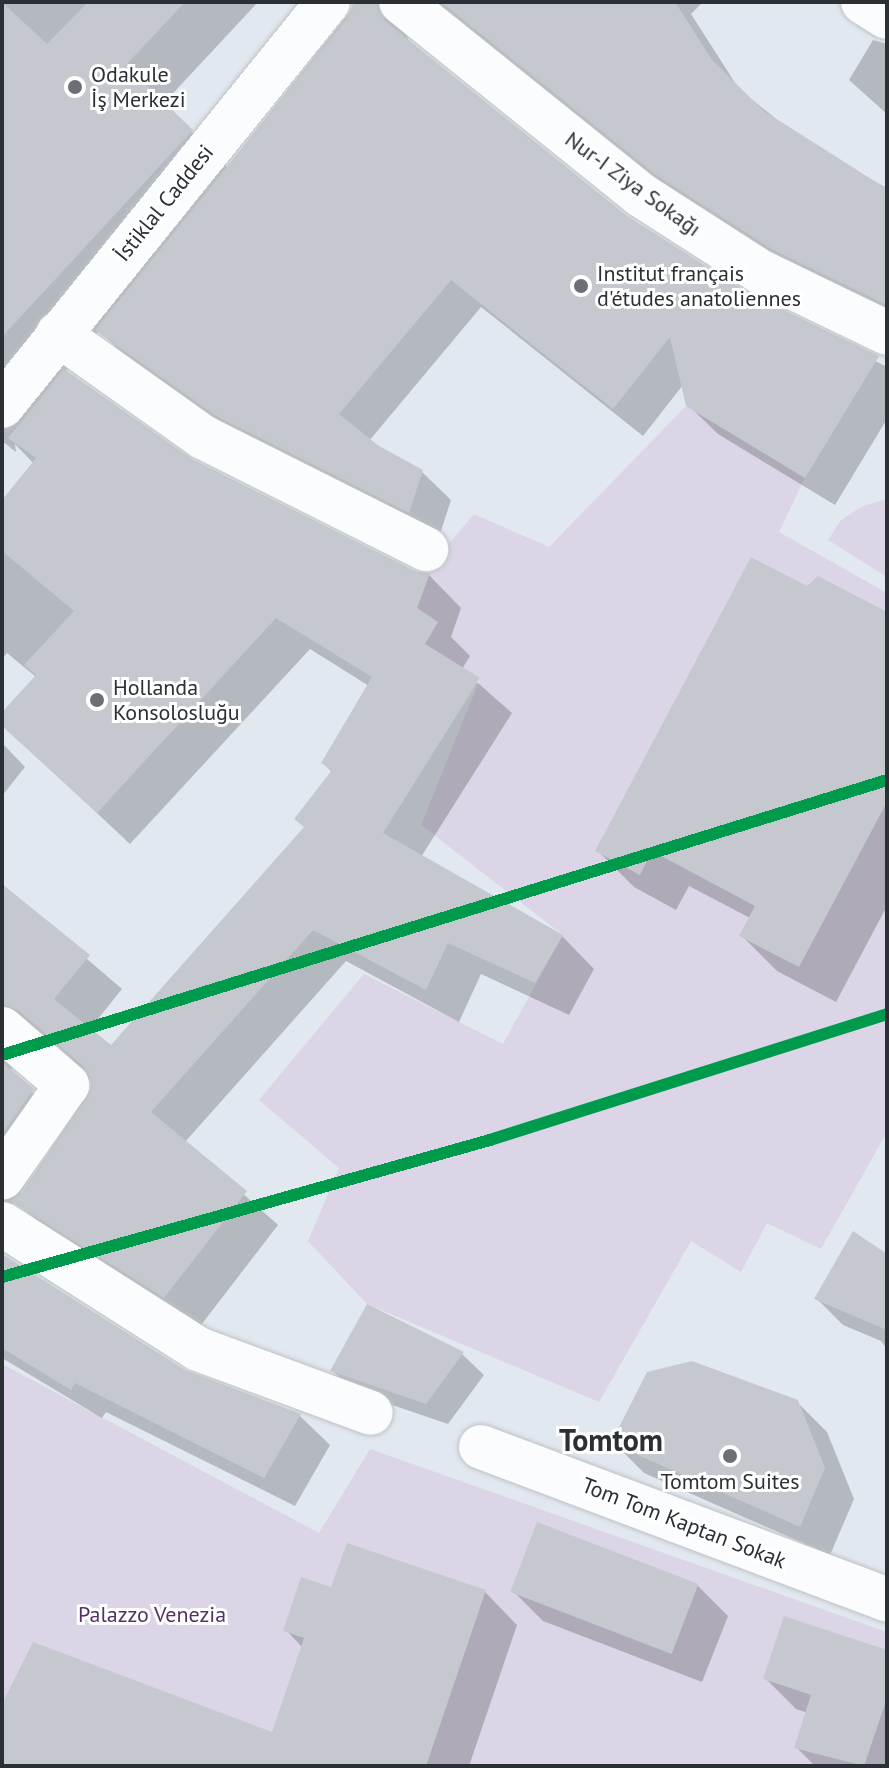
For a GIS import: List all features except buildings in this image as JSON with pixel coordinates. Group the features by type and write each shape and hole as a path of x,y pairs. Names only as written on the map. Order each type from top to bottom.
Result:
{"street":[{"name":"İstiklal Caddesi","path":"2,406 328,2"},
{"name":"Nur-I Ziya Sokağı","path":"401,2 520,101 641,195 747,263 887,333"},
{"path":"863,2 887,17"},
{"path":"58,334 203,437 426,549"},
{"path":"2,1029 67,1085 2,1178"},
{"path":"2,1224 198,1349 371,1413"},
{"name":"Tom Tom Kaptan Sokak","path":"481,1447 887,1600"}],"green space":[{"path":"686,406 805,478 779,532 887,593 887,1132 821,1249 767,1223 741,1272 691,1241 599,1402 367,1304 308,1241 339,1168 259,1100 364,974 503,1044 563,935 421,825 480,679 425,644 417,608 434,561 474,514 549,547"},
{"path":"887,499 887,577 828,540 841,520 861,507"},
{"name":"Palazzo Venezia","path":"2,1364 319,1533 370,1449 887,1632 887,1766 2,1766"}],"transit line":[{"path":"2,1055 887,780"},
{"path":"2,1277 490,1140 887,1014"}],"place":[{"name":"Odakule İş Merkezi","path":"75,87"},
{"name":"Institut français d'études anatoliennes","path":"581,286"},
{"name":"Hollanda Konsolosluğu","path":"97,700"},
{"name":"Tomtom Suites","path":"730,1456"}],"district":[{"name":"Tomtom","path":"611,1440"}]}
